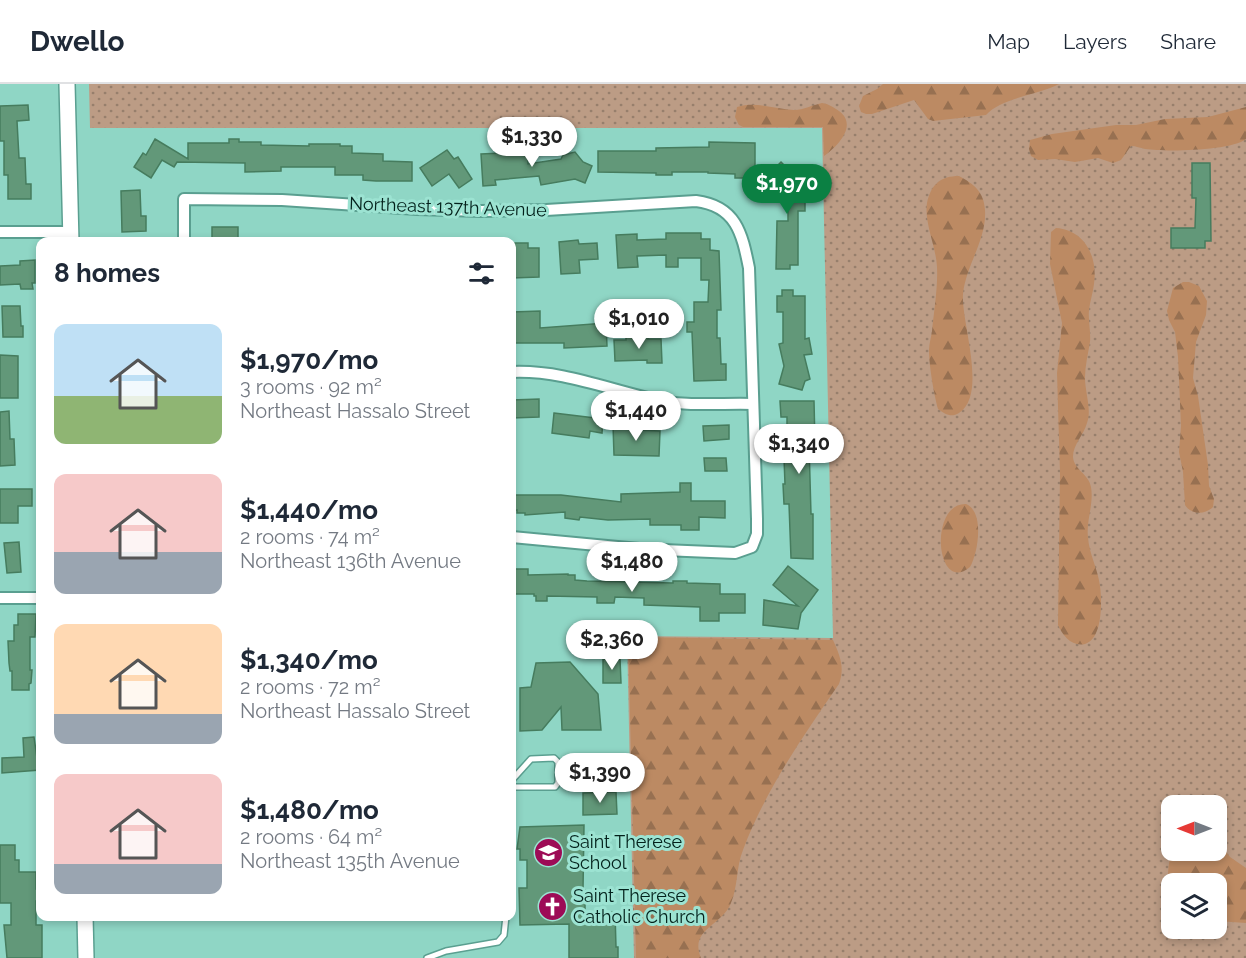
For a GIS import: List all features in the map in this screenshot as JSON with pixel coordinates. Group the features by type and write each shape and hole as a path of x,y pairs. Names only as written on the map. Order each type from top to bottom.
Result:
{"main road":[{"path":"67,84 71,237"},
{"path":"85,921 86,958"}],"street":[{"name":"Northeast 137th Avenue","path":"184,237 184,199 282,200 482,211 527,211 696,201 711,204 731,216 744,242 749,268 753,404"},
{"path":"0,232 71,237"},
{"path":"516,372 542,372 573,377 653,400 753,404 757,534 752,547 735,553 639,549 516,537"},
{"path":"0,598 36,598"}],"lane":[{"path":"516,776 531,759 554,758 558,762 558,783 555,787 516,788"},
{"path":"427,958 446,951 498,942 504,935 506,921"}],"shaded area":[{"path":"89,84 1246,84 1246,958 634,958 627,636 833,638 822,128 90,128"}],"green space":[{"path":"883,84 1059,84 1010,101 986,115 933,121 928,119 914,100 872,114 861,112 859,106 863,96"},
{"path":"822,103 839,111 847,123 840,141 824,156 823,127 743,127 739,125 735,117 737,107 744,105 794,110"},
{"path":"1246,107 1246,139 1227,146 1197,150 1167,150 1131,146 1121,160 1113,163 1098,158 1075,162 1055,159 1038,160 1031,156 1029,149 1030,140 1052,134 1116,125 1136,125 1165,119 1208,117"},
{"path":"959,176 974,186 983,198 985,221 963,294 971,357 972,390 967,404 959,413 951,415 938,409 930,364 929,348 936,299 937,267 927,203 931,191 938,182"},
{"path":"1056,228 1066,230 1082,239 1091,255 1095,274 1089,310 1090,342 1085,374 1088,418 1073,457 1091,487 1088,537 1101,592 1098,627 1091,641 1085,644 1076,644 1068,640 1058,625 1060,473 1057,373 1062,323 1050,264 1051,232"},
{"path":"1183,282 1199,286 1207,301 1206,315 1196,342 1193,378 1198,396 1209,486 1214,499 1213,507 1202,513 1191,511 1185,505 1179,452 1181,426 1178,357 1175,332 1167,311 1173,288"},
{"path":"966,504 976,515 977,543 970,567 959,573 950,569 944,560 941,546 942,531 946,518 954,508"},
{"path":"628,637 833,640 841,662 842,672 839,684 786,764 762,806 741,857 731,903 699,941 698,948 701,958 636,958"},
{"path":"1227,853 1246,868 1246,923 1227,922 1227,873 1168,872 1169,861 1227,861"}],"building":[{"path":"28,105 29,120 17,121 19,158 25,158 26,184 31,184 31,199 8,199 8,175 4,175 4,141 0,141 0,106"},
{"path":"155,139 188,159 188,143 229,143 229,139 239,139 239,142 261,142 261,145 340,144 340,146 352,146 352,153 383,154 383,161 412,162 412,181 363,180 363,175 335,175 335,167 281,167 281,171 245,172 245,163 177,162 174,167 162,160 151,178 134,167 143,153 146,155"},
{"path":"709,142 755,143 755,178 735,178 735,174 708,172 672,172 672,175 656,175 656,173 598,172 598,151 656,151 656,148 709,147"},
{"path":"514,148 514,152 527,151 528,164 561,159 563,155 575,152 583,162 592,166 585,183 575,179 541,185 539,176 495,180 496,185 483,186 481,154 502,153 502,149"},
{"path":"447,150 454,159 458,157 472,179 459,188 449,174 432,186 420,168"},
{"path":"781,162 795,176 797,174 805,181 805,211 798,211 798,265 790,265 790,269 776,269 777,221 788,221 788,178 772,194 760,183"},
{"path":"1192,163 1210,163 1211,241 1205,241 1205,248 1171,248 1171,228 1195,228 1196,198 1192,198"},
{"path":"140,190 141,216 146,216 146,231 122,232 121,191"},
{"path":"212,227 238,227 238,237 212,237"},
{"path":"666,233 701,233 701,239 710,239 710,250 719,251 721,310 717,310 717,338 720,338 721,364 726,364 726,380 694,381 692,332 687,332 687,322 694,322 694,302 708,302 709,280 701,280 701,258 678,258 678,267 666,267 666,255 637,256 638,267 618,268 616,235 637,234 637,240 666,239"},
{"path":"578,240 579,244 597,243 598,259 579,260 580,273 561,274 559,242"},
{"path":"516,243 528,243 528,248 539,248 539,277 516,278"},
{"path":"35,260 33,289 21,289 20,284 0,285 0,266 20,265 20,261"},
{"path":"782,290 793,290 793,296 805,296 805,339 809,338 812,354 804,355 810,379 805,381 802,390 779,384 784,366 779,344 783,343 783,312 777,312 777,296 782,296"},
{"path":"2,306 20,306 23,337 3,337"},
{"path":"540,311 540,328 606,323 607,346 564,348 564,343 516,343 516,312"},
{"path":"648,335 648,339 661,339 662,363 647,363 647,360 615,361 614,340"},
{"path":"0,355 18,356 18,398 0,398"},
{"path":"539,399 539,417 516,418 516,400"},
{"path":"780,401 814,401 815,444 809,444 813,559 791,558 789,504 784,504 783,484 785,484 784,458 787,457 787,417 781,417"},
{"path":"9,411 10,439 14,439 15,465 0,466 0,412"},
{"path":"554,413 603,419 602,433 590,431 589,438 552,433"},
{"path":"613,425 635,426 635,430 660,431 659,456 614,455"},
{"path":"729,425 729,439 704,441 703,426"},
{"path":"704,458 726,458 727,471 705,471"},
{"path":"680,483 691,483 691,501 725,501 725,518 699,517 699,530 681,530 681,525 650,525 650,519 608,520 580,517 579,520 565,518 565,512 525,515 525,513 517,513 516,510 516,495 561,495 621,502 621,494 680,492"},
{"path":"0,489 32,489 32,506 18,506 18,523 0,523"},
{"path":"19,542 21,572 7,573 4,543"},
{"path":"788,566 818,590 801,613 798,629 763,625 764,600 798,606 773,585"},
{"path":"516,569 528,569 528,575 575,575 575,580 587,581 673,583 673,581 687,581 687,583 720,584 720,594 745,594 745,613 719,613 719,621 700,621 700,607 644,605 644,598 615,597 614,603 597,603 597,597 547,596 547,601 536,601 534,594 516,594"},
{"path":"18,614 36,614 35,637 30,637 30,670 32,670 29,690 12,690 8,641 14,641 14,625 18,625"},
{"path":"603,659 620,659 621,683 603,683"},
{"path":"570,662 598,694 601,730 562,730 561,707 542,730 520,731 520,688 531,687 536,663"},
{"path":"34,737 36,770 2,773 2,758 24,757 23,738"},
{"path":"616,792 617,814 583,815 583,793"},
{"name":"Saint Therese Catholic Church","path":"584,825 585,913 615,912 618,958 569,958 569,924 520,925 519,888 527,888 527,860 520,860 520,849 517,849 520,827"},
{"path":"0,845 15,845 15,860 19,860 19,872 36,872 36,925 42,925 42,958 7,958 4,925 11,925 11,903 0,903"}],"place":[{"name":"Saint Therese School","path":"548,852"},
{"name":"Saint Therese Catholic Church","path":"552,906"}]}
